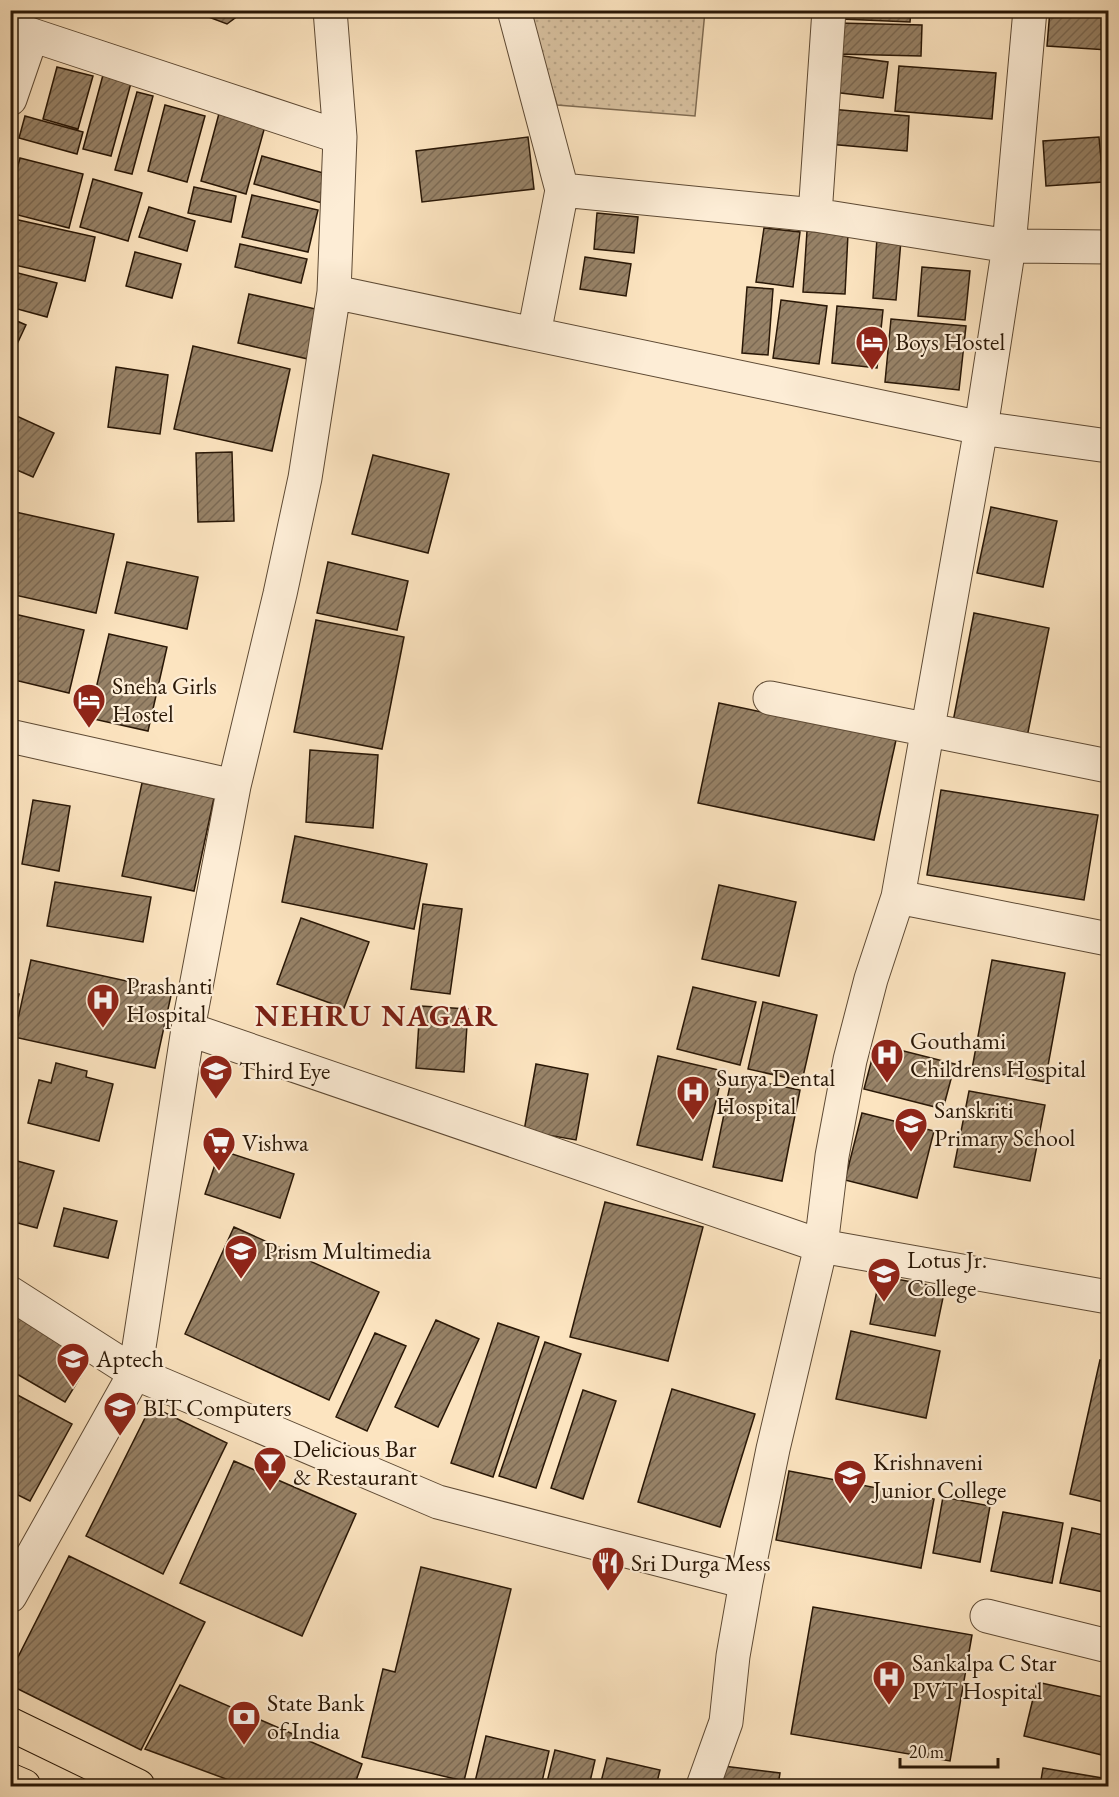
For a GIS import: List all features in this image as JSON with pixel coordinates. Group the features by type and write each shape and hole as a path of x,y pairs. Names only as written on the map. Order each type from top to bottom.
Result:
{"main road":[{"path":"10,1724 138,1786"},
{"path":"10,1780 24,1786"}],"street":[{"path":"10,1596 135,1373 188,1029 234,786 305,478 334,292 340,137 330,10"},
{"path":"514,10 562,190 534,334"},
{"path":"815,215 829,10"},
{"path":"703,1786 726,1722 733,1656 746,1582 773,1449 821,1246 832,1156 850,1060 871,979 898,897 981,428 1009,246 1030,10"},
{"path":"10,99 21,30 340,137"},
{"path":"562,190 815,215 1009,246 1108,248"},
{"path":"334,292 981,428 1108,446"},
{"path":"770,698 1108,766"},
{"path":"10,736 234,786"},
{"path":"898,897 1108,939"},
{"path":"188,1029 821,1246 1108,1297"},
{"path":"10,1293 135,1373 438,1502 746,1582"},
{"path":"987,1616 1108,1646"}],"shaded area":[{"path":"529,11 705,11 695,116 557,105"}],"building":[{"path":"190,10 246,10 227,24"},
{"path":"843,10 911,10 910,22 842,19"},
{"path":"1050,10 1108,10 1108,50 1047,46"},
{"path":"837,23 922,25 921,56 836,54"},
{"path":"828,54 888,62 883,98 824,91"},
{"path":"899,66 996,73 992,119 895,111"},
{"path":"57,67 93,76 78,129 43,119"},
{"path":"103,75 131,83 111,156 83,149"},
{"path":"137,92 153,96 132,174 115,170"},
{"path":"165,105 205,116 187,182 148,171"},
{"path":"221,106 267,119 246,194 201,181"},
{"path":"830,109 909,116 907,151 828,144"},
{"path":"25,116 83,132 77,154 19,138"},
{"path":"528,137 534,189 422,202 416,151"},
{"path":"1099,137 1103,182 1046,186 1043,141"},
{"path":"262,156 334,176 326,204 254,184"},
{"path":"20,158 83,174 69,228 10,213 10,194"},
{"path":"93,179 142,193 128,241 80,227"},
{"path":"194,187 236,196 231,222 188,213"},
{"path":"252,195 318,210 308,252 242,237"},
{"path":"149,207 195,221 187,251 139,237"},
{"path":"597,213 638,217 634,253 594,249"},
{"path":"14,219 95,237 85,281 10,264 10,234"},
{"path":"764,228 800,232 793,287 756,282"},
{"path":"807,231 848,234 845,294 803,292"},
{"path":"877,238 901,240 896,300 873,298"},
{"path":"240,244 307,259 301,283 235,267"},
{"path":"135,252 181,264 172,298 126,286"},
{"path":"585,257 631,264 626,296 580,289"},
{"path":"922,267 970,271 965,320 918,316"},
{"path":"10,271 57,283 47,317 10,307"},
{"path":"747,287 773,289 768,355 742,353"},
{"path":"249,294 320,310 308,359 238,343"},
{"path":"781,300 827,306 819,364 773,358"},
{"path":"837,306 883,310 877,368 832,363"},
{"path":"10,318 26,325 10,359"},
{"path":"891,319 966,326 959,390 885,382"},
{"path":"193,346 290,369 272,451 174,429"},
{"path":"116,367 168,375 160,434 108,427"},
{"path":"10,413 54,433 33,477 10,467"},
{"path":"232,452 234,521 198,522 196,453"},
{"path":"373,455 449,474 428,553 352,534"},
{"path":"991,507 1057,521 1043,587 977,573"},
{"path":"11,511 114,534 96,613 10,594"},
{"path":"127,562 198,577 187,629 115,613"},
{"path":"328,562 408,581 397,630 317,613"},
{"path":"10,613 84,630 69,693 10,679"},
{"path":"974,613 1049,628 1026,742 952,727"},
{"path":"316,620 404,637 382,749 294,732"},
{"path":"109,634 167,647 148,731 89,718"},
{"path":"719,703 896,740 874,840 698,803"},
{"path":"310,750 378,755 373,828 306,822"},
{"path":"142,783 214,798 194,891 122,876"},
{"path":"941,790 1098,815 1084,900 927,875"},
{"path":"33,800 70,806 59,871 22,864"},
{"path":"295,836 427,864 414,929 282,902"},
{"path":"55,882 151,897 143,942 47,926"},
{"path":"719,885 796,902 779,976 702,959"},
{"path":"423,904 462,909 450,994 411,989"},
{"path":"301,918 369,942 344,1008 277,984"},
{"path":"31,960 172,991 155,1068 14,1037"},
{"path":"992,960 1065,973 1045,1082 972,1069"},
{"path":"693,987 756,1002 740,1065 677,1049"},
{"path":"10,992 19,994 10,1033"},
{"path":"763,1002 817,1015 802,1081 748,1069"},
{"path":"420,1006 468,1009 464,1072 416,1068"},
{"path":"876,1044 955,1064 943,1109 864,1089"},
{"path":"658,1056 723,1071 702,1160 637,1145"},
{"path":"56,1063 87,1071 86,1077 113,1084 99,1141 28,1123 39,1080 51,1083"},
{"path":"536,1064 588,1074 576,1140 524,1131"},
{"path":"732,1076 800,1090 782,1181 713,1167"},
{"path":"969,1091 1045,1105 1030,1181 954,1167"},
{"path":"862,1113 934,1131 917,1198 845,1180"},
{"path":"220,1150 294,1174 280,1218 205,1194"},
{"path":"10,1159 54,1171 37,1228 10,1221"},
{"path":"605,1202 703,1227 668,1361 570,1337"},
{"path":"64,1208 117,1221 108,1258 54,1246"},
{"path":"234,1227 379,1292 329,1400 185,1334"},
{"path":"880,1276 945,1288 935,1336 870,1324"},
{"path":"15,1313 92,1358 65,1402 10,1370 10,1320"},
{"path":"436,1320 479,1339 438,1427 395,1407"},
{"path":"498,1323 539,1337 493,1477 451,1463"},
{"path":"851,1331 940,1351 926,1418 836,1399"},
{"path":"375,1333 406,1346 367,1431 336,1417"},
{"path":"545,1342 581,1354 536,1488 499,1476"},
{"path":"1100,1360 1108,1362 1108,1503 1070,1494"},
{"path":"672,1389 755,1414 720,1527 638,1502"},
{"path":"583,1390 616,1401 583,1499 551,1488"},
{"path":"10,1391 72,1424 30,1501 10,1491"},
{"path":"151,1406 227,1443 163,1574 86,1536"},
{"path":"234,1461 356,1514 302,1636 180,1583"},
{"path":"789,1471 934,1499 921,1568 776,1540"},
{"path":"943,1497 990,1506 980,1562 933,1553"},
{"path":"1003,1512 1063,1523 1052,1583 991,1571"},
{"path":"1072,1528 1108,1536 1108,1593 1060,1583"},
{"path":"69,1556 205,1622 141,1750 10,1685 10,1673"},
{"path":"421,1567 511,1589 464,1781 362,1757 383,1669 395,1672"},
{"path":"813,1607 972,1635 950,1761 791,1734"},
{"path":"1037,1682 1108,1698 1108,1729 1102,1755 1024,1736"},
{"path":"180,1685 362,1764 354,1786 245,1786 145,1749"},
{"path":"486,1736 549,1751 541,1786 474,1786"},
{"path":"555,1750 595,1760 589,1786 546,1786"},
{"path":"607,1758 660,1770 656,1786 600,1786"},
{"path":"723,1766 780,1773 778,1786 720,1786"},
{"path":"1043,1768 1108,1779 1108,1786 1040,1786"}],"place":[{"name":"Boys Hostel","path":"872,371"},
{"name":"Sneha Girls Hostel","path":"89,729"},
{"name":"Prashanti Hospital","path":"103,1029"},
{"name":"Gouthami Childrens Hospital","path":"887,1084"},
{"name":"Third Eye","path":"216,1100"},
{"name":"Surya Dental Hospital","path":"693,1121"},
{"name":"Sanskriti Primary School","path":"911,1153"},
{"name":"Vishwa","path":"219,1172"},
{"name":"Prism Multimedia","path":"241,1280"},
{"name":"Lotus Jr. College","path":"884,1303"},
{"name":"Aptech","path":"73,1388"},
{"name":"BIT Computers","path":"120,1437"},
{"name":"Delicious Bar & Restaurant","path":"270,1492"},
{"name":"Krishnaveni Junior College","path":"850,1505"},
{"name":"Sri Durga Mess","path":"608,1592"},
{"name":"Sankalpa C Star PVT Hospital","path":"889,1706"},
{"name":"State Bank of India","path":"244,1746"}],"district":[{"name":"NEHRU NAGAR","path":"377,1016"}]}
